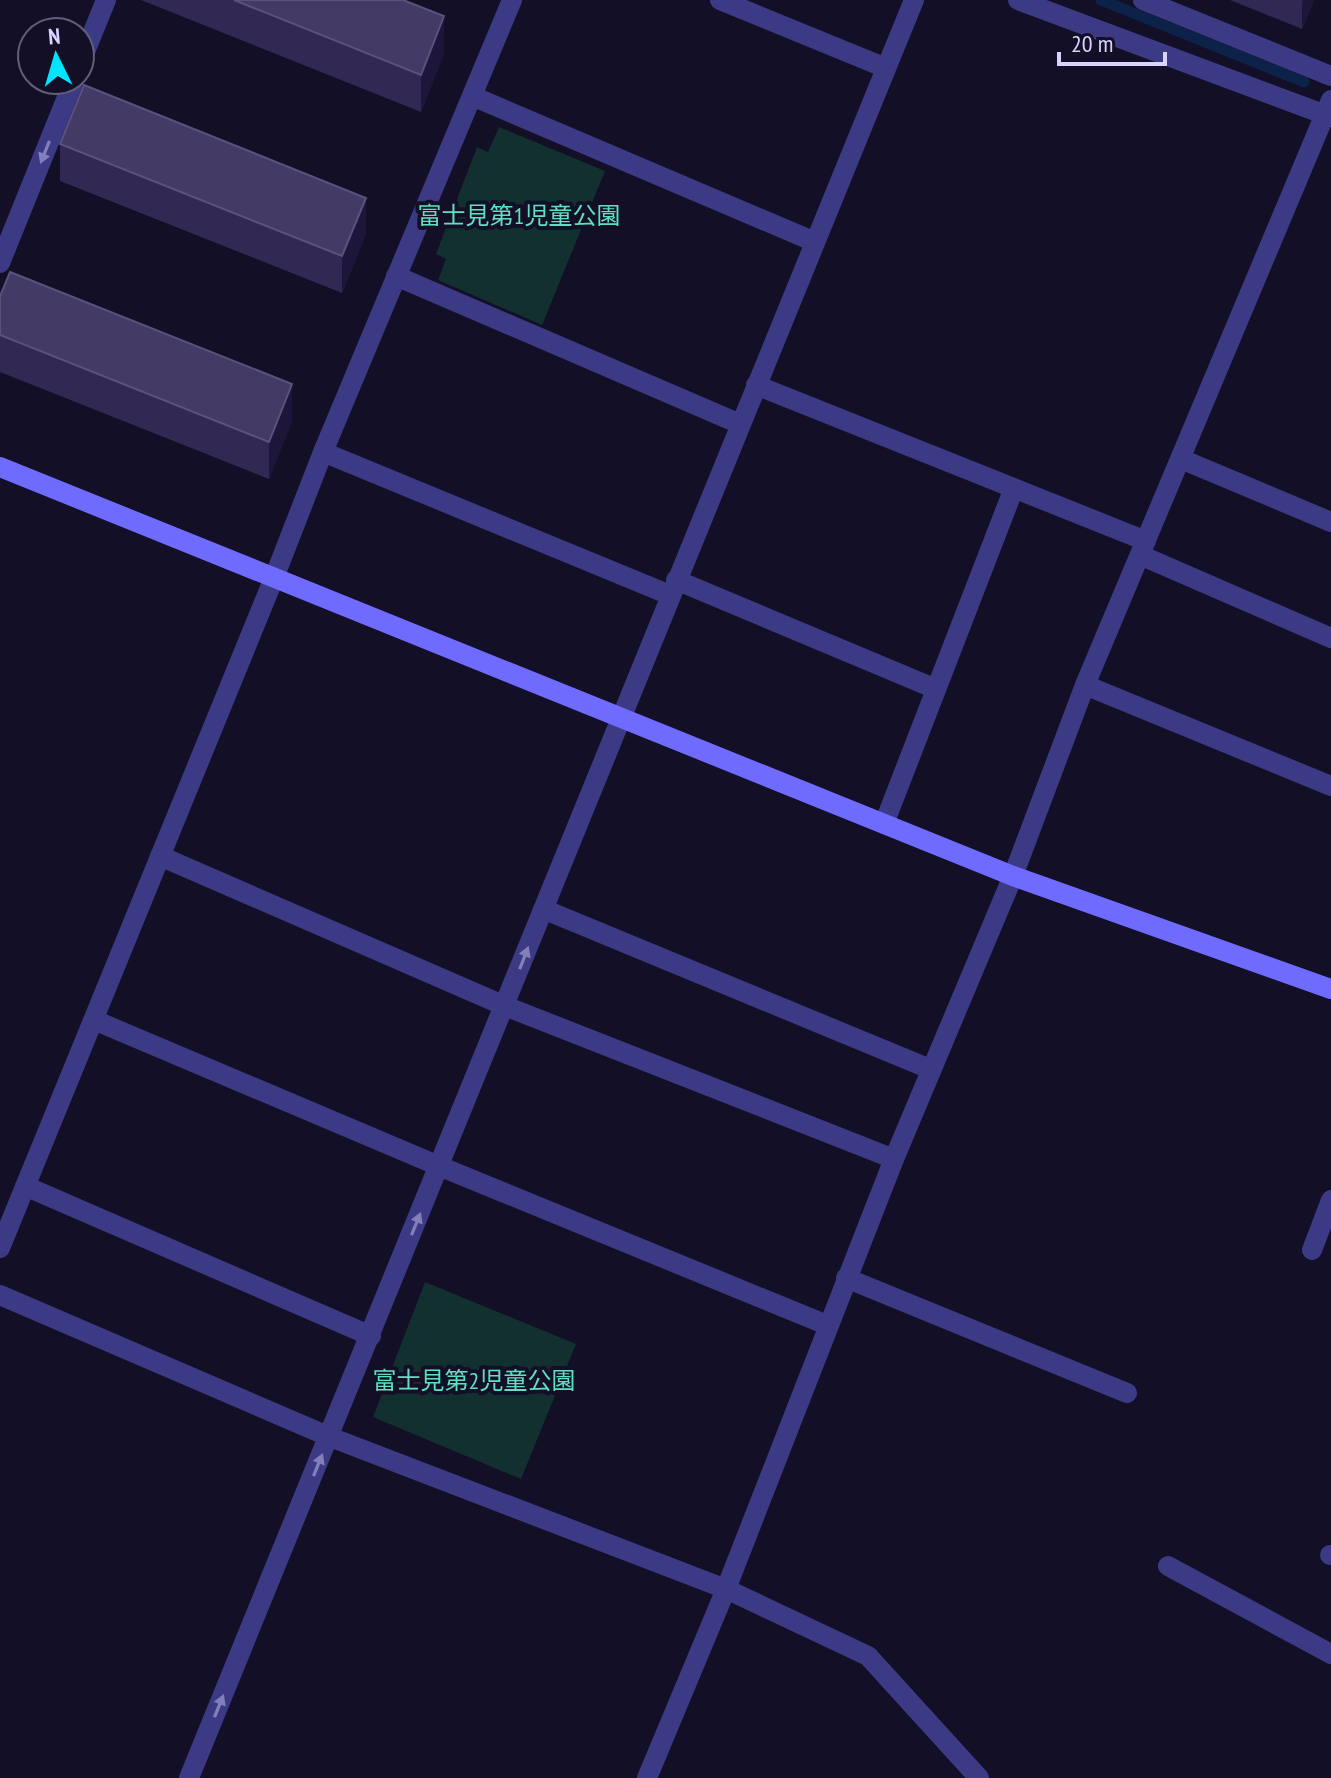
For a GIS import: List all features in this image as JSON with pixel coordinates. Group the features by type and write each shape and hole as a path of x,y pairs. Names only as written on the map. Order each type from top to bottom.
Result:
{"street":[{"path":"96,25 106,0"},
{"path":"0,1248 323,452 512,0"},
{"path":"720,0 886,68"},
{"path":"189,1778 914,0"},
{"path":"647,1778 726,1589 930,1069 1013,876 1085,685 1329,111 1018,0"},
{"path":"1143,0 1331,76"},
{"path":"0,263 68,96"},
{"path":"472,96 815,242"},
{"path":"396,276 740,424"},
{"path":"756,385 1014,488 1331,638"},
{"path":"323,452 936,689"},
{"path":"1181,459 1331,522"},
{"path":"0,467 621,715 1013,876 1331,989"},
{"path":"884,824 1014,488"},
{"path":"1085,685 1331,786"},
{"path":"160,856 505,1006 894,1159"},
{"path":"543,909 930,1069"},
{"path":"94,1020 827,1325"},
{"path":"25,1186 371,1336"},
{"path":"1312,1250 1331,1200"},
{"path":"846,1278 1127,1393"},
{"path":"0,1295 330,1437 726,1589 868,1656 979,1778"},
{"path":"1168,1566 1331,1654"}],"green space":[{"name":"富士見第1児童公園","path":"499,127 605,171 542,325 438,280 446,259 436,254 477,147 488,152"},
{"name":"富士見第2児童公園","path":"425,1282 576,1344 521,1479 373,1417"}],"building":[{"path":"234,0 403,0 444,16 421,75"},
{"path":"96,90 366,198 342,256 60,144 80,96 96,96"},
{"path":"10,272 292,384 269,442 0,335 0,296"}],"waterway":[{"path":"1101,0 1304,82"}]}
